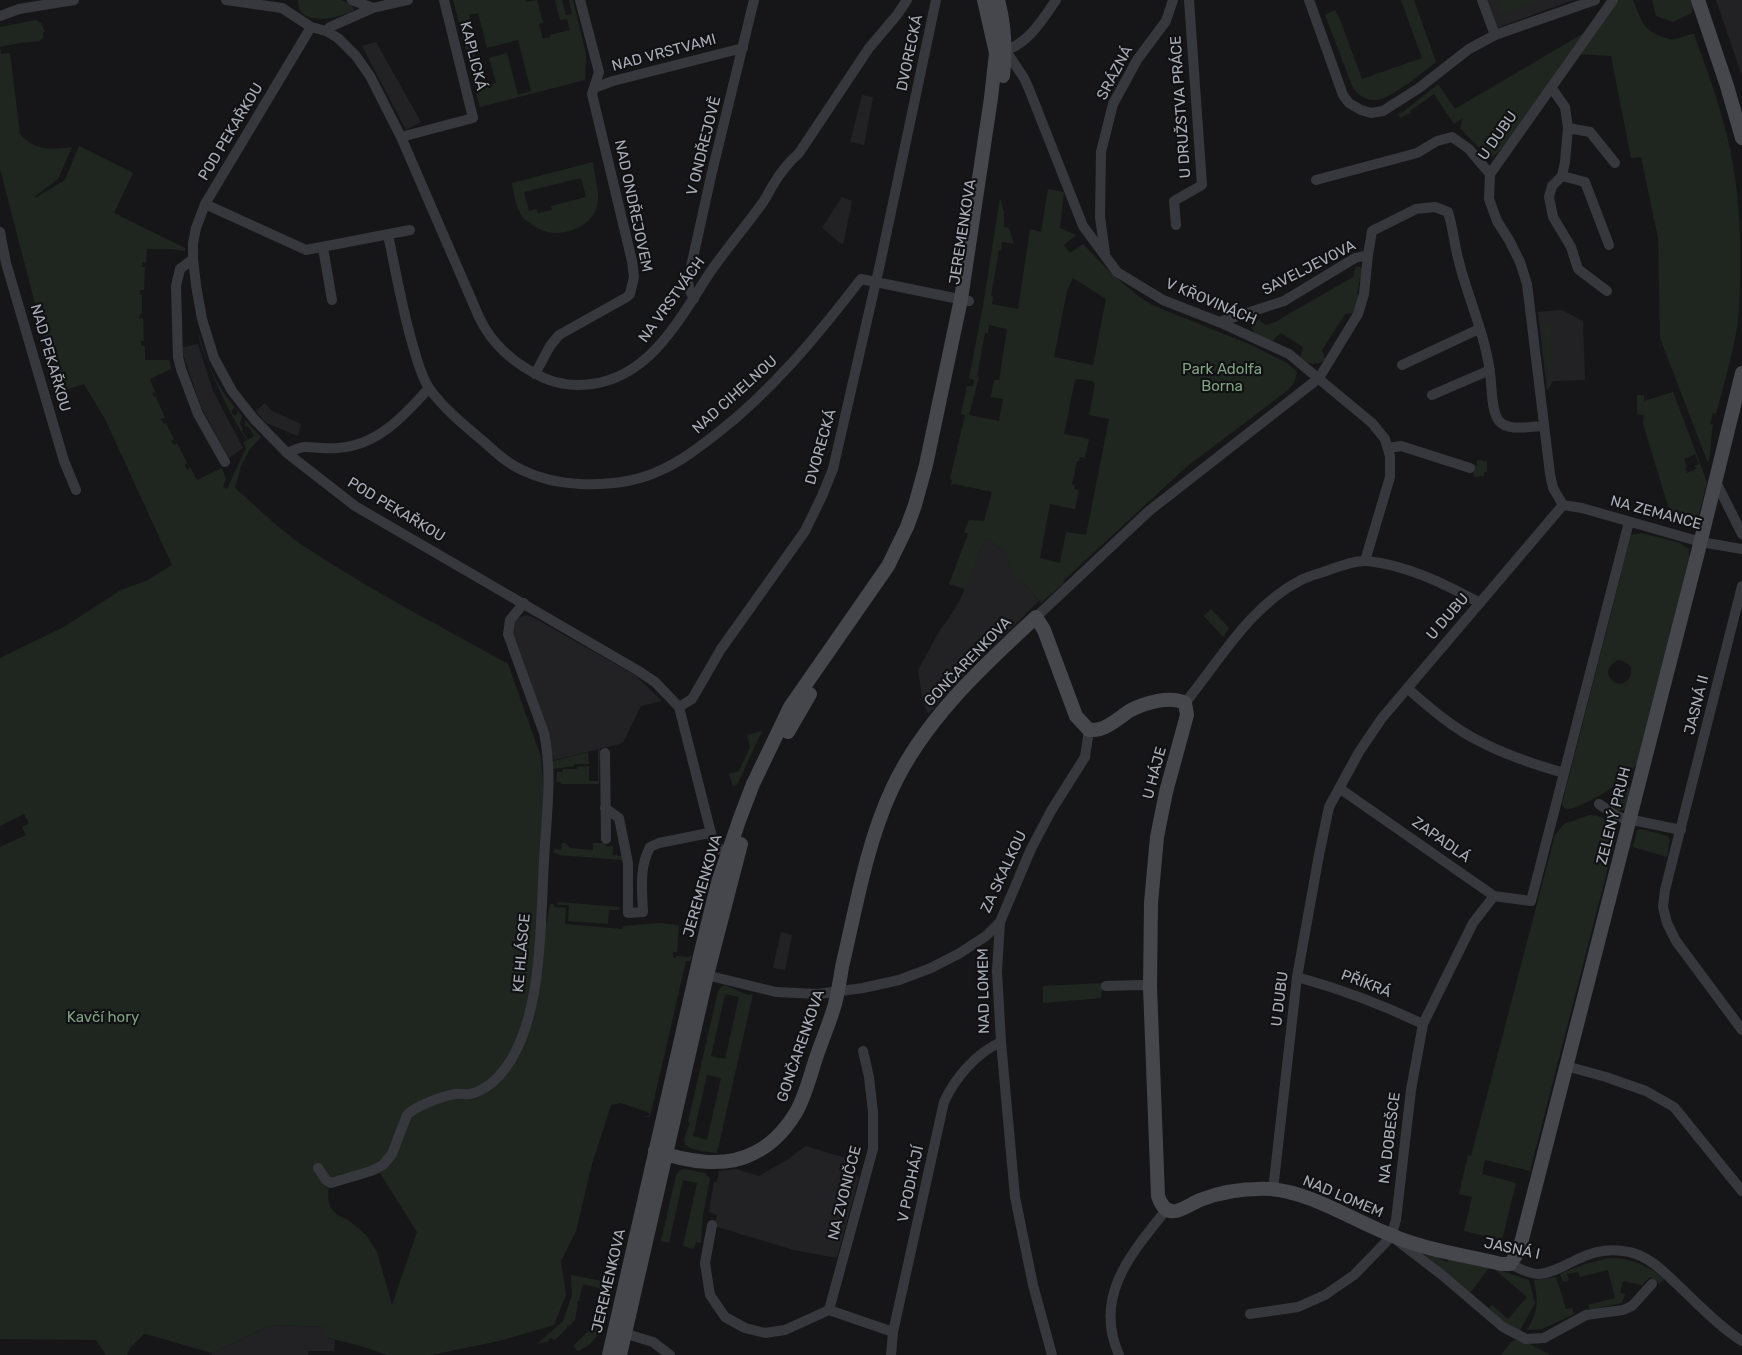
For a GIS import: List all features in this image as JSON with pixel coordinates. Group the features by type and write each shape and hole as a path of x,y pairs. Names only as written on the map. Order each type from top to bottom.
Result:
{"street":[{"path":"0,16 5,12 74,0"},
{"path":"226,0 284,4 311,27 326,31 332,26 373,8 408,0"},
{"path":"352,0 373,8"},
{"name":"KAPLICKÁ","path":"401,137 473,118 444,0"},
{"name":"NAD ONDŘEJOVEM","path":"535,374 558,335 627,297 634,284 632,261 592,94 599,72 580,0"},
{"name":"V ONDŘEJOVĚ","path":"694,299 689,289 688,280 754,0"},
{"name":"NA VRSTVÁCH","path":"326,31 347,47 370,76 401,137 483,326 500,348 535,374 556,383 572,386 596,383 623,375 636,368 668,335 694,299 714,266 763,203 773,184 788,163 799,153 864,56 907,0"},
{"name":"DVORECKÁ","path":"679,706 692,699 721,649 805,531 833,469 876,282 936,0"},
{"name":"JEREMENKOVA","path":"984,0 1001,52"},
{"name":"JEREMENKOVA","path":"609,1355 619,1332 701,973 753,784 790,707 888,566 931,466 991,98 1001,52 1004,26 998,0"},
{"path":"1001,52 1022,42 1047,14 1056,0"},
{"name":"SRÁZNÁ","path":"1106,257 1100,216 1101,152 1113,104 1137,60 1166,21 1173,0"},
{"name":"U DRUŽSTVA PRÁCE","path":"1176,225 1174,200 1202,185 1189,0"},
{"path":"1309,0 1343,95 1349,103 1371,113 1383,112 1419,88 1469,49 1495,35 1595,0"},
{"path":"1482,0 1495,35"},
{"name":"U DUBU","path":"1273,1190 1297,977 1329,808 1359,752 1382,718 1563,505 1553,488 1543,426 1527,284 1520,262 1497,221 1489,199 1490,174 1612,0"},
{"path":"1698,0 1727,86 1742,138"},
{"name":"POD PEKAŘKOU","path":"311,27 205,204 196,228 193,259 202,319 214,358 232,391 254,419 287,453 355,506 638,670 655,682 679,706"},
{"name":"NAD VRSTVAMI","path":"594,88 614,81 743,48"},
{"name":"V KŘOVINÁCH","path":"1001,52 1024,78 1083,226 1117,272 1163,300 1219,322 1289,354 1372,423 1385,439 1390,456 1390,477 1365,561"},
{"path":"1551,87 1565,107 1568,128 1562,176 1552,186 1549,196 1553,217 1571,247 1578,269 1607,291"},
{"path":"1568,128 1590,132 1615,163"},
{"path":"1316,180 1417,153 1437,141 1452,137 1469,149 1490,174"},
{"path":"1562,176 1585,182 1609,245"},
{"path":"205,204 306,250 410,230"},
{"name":"SAVELJEVOVA","path":"1219,322 1284,301 1355,258 1368,255 1372,231 1416,209 1435,207 1448,212 1454,232 1457,256 1490,370 1495,412 1498,420 1504,426 1511,427 1543,426"},
{"name":"NAD PEKAŘKOU","path":"0,232 6,262 64,461 76,490"},
{"name":"NAD CIHELNOU","path":"388,235 406,321 416,356 429,388 458,419 500,456 521,470 546,480 570,484 598,485 620,482 660,471 698,449 727,426 784,373 830,320 861,278 959,299"},
{"path":"323,248 332,300"},
{"name":"GONČARENKOVA","path":"660,1153 678,1158 714,1162 734,1160 754,1154 785,1129 796,1113 804,1094 835,1004 863,873 878,821 892,788 920,742 946,706 968,682 1149,511 1319,378 1358,314 1364,294 1368,255"},
{"path":"193,259 180,268 176,286 178,362 198,414 225,462"},
{"path":"1402,365 1479,329"},
{"path":"1432,395 1490,370"},
{"name":"ZELENÝ PRUH","path":"1510,1264 1519,1251 1701,542 1742,373"},
{"path":"287,453 304,447 338,448 361,444 395,423 429,388"},
{"path":"1388,448 1401,446 1470,468"},
{"path":"1716,482 1742,534"},
{"name":"NA ZEMANCE","path":"1563,505 1582,508 1701,542 1742,549"},
{"path":"1407,688 1438,714 1480,742 1526,762 1564,773 1629,522"},
{"path":"1036,617 1044,630 1076,716 1088,730 1101,729 1131,710 1141,706 1166,700 1178,700 1184,703 1225,649 1265,604 1301,580 1337,567 1365,561 1386,565 1444,584 1480,603"},
{"name":"JASNÁ II","path":"1742,586 1665,890 1663,908 1667,923 1676,941 1742,1030"},
{"name":"KE HLÁSCE","path":"318,1168 326,1180 331,1183 379,1167 392,1154 407,1115 410,1112 454,1094 470,1094 482,1089 499,1076 516,1052 533,1000 541,940 548,792 544,733 508,634 508,627 513,616 524,603"},
{"name":"U HÁJE","path":"1166,1210 1160,1204 1158,1196 1150,987 1151,903 1156,837 1166,792 1188,715 1184,703"},
{"path":"679,706 710,833 716,846 732,855"},
{"name":"ZA SKALKOU","path":"701,973 776,992 818,994 863,988 899,980 931,968 960,954 986,936 1000,922 1032,849 1052,811 1085,757 1088,730"},
{"path":"605,753 604,808 606,839"},
{"name":"ZAPADLÁ","path":"1339,788 1494,896 1532,901 1564,773"},
{"path":"1599,804 1618,817 1681,830"},
{"path":"604,808 619,818 626,848 628,863 628,913 643,912 642,874 644,858 650,847 675,839 710,833"},
{"name":"NA DOBEŠCE","path":"1250,1314 1298,1307 1326,1296 1354,1275 1391,1236 1396,1220 1411,1090 1423,1024 1473,923 1494,896"},
{"name":"NAD LOMEM","path":"1000,922 997,971 1000,1042 1015,1197 1033,1285 1052,1355"},
{"name":"PŘÍKRÁ","path":"1297,977 1328,986 1423,1024"},
{"path":"1106,986 1141,985 1150,987"},
{"name":"V PODHÁJÍ","path":"891,1355 893,1332 944,1102 950,1088 960,1075 989,1047 1000,1042"},
{"name":"NA ZVONIČCE","path":"830,1310 873,1150 873,1112 869,1077 863,1051"},
{"path":"1566,1066 1646,1090 1674,1107 1742,1190"},
{"name":"NAD LOMEM","path":"1166,1210 1176,1212 1208,1197 1247,1188 1273,1190 1309,1198 1391,1236 1442,1275 1503,1327 1526,1339 1544,1338 1586,1315 1623,1310 1632,1306 1652,1284"},
{"path":"1119,1355 1112,1340 1109,1321 1112,1298 1121,1274 1133,1253 1166,1210"},
{"path":"712,1225 704,1263 710,1294 725,1317 745,1328 765,1333 785,1330 830,1310 893,1332"},
{"name":"JASNÁ I","path":"1391,1236 1501,1264 1510,1264 1538,1274 1556,1270 1580,1258 1606,1250 1631,1252 1659,1268 1716,1321 1742,1341"},
{"path":"619,1332 653,1342 670,1355"},
{"name":"JEREMENKOVA","path":"619,1332 620,1355"}],"shaded area":[{"path":"1486,0 1573,0 1497,28"},
{"path":"1716,0 1742,0 1742,76"},
{"path":"376,42 421,122 406,130 362,46"},
{"path":"862,95 873,97 864,145 850,142"},
{"path":"842,197 852,201 843,245 822,228"},
{"path":"1562,310 1583,321 1585,380 1553,381 1547,391 1538,312"},
{"path":"198,344 213,391 243,448 229,458 201,407 181,348"},
{"path":"265,403 272,411 301,424 298,436 266,423 256,411"},
{"path":"986,538 1005,551 1014,574 1039,601 968,670 928,714 923,702 918,670 940,630 960,600"},
{"path":"526,615 635,675 662,701 641,706 624,741 620,744 554,760 511,639 511,626 516,618"},
{"path":"781,932 792,935 785,970 773,968"},
{"path":"806,1146 849,1159 846,1171 859,1177 837,1258 794,1250 714,1226 717,1215 709,1212 714,1182 717,1182 719,1171 736,1169 759,1176 787,1160"},
{"path":"272,1325 326,1327 325,1337 335,1340 334,1351 308,1351 308,1355 212,1355 212,1353"}],"green space":[{"path":"298,0 341,0 351,4 354,10 329,18 311,18 304,15"},
{"path":"453,0 525,0 526,2 537,0 543,23 539,24 543,39 550,37 550,35 570,30 567,19 560,20 555,0 562,0 566,15 572,14 569,0 573,0 586,54 585,80 480,107 475,89 496,83 489,58 507,53 518,95 531,91 518,40 487,48 478,13 469,15 472,29 468,30 471,41 464,42"},
{"path":"1401,0 1414,0 1436,62 1390,95 1376,100 1366,98 1353,88 1325,15 1335,10 1362,79 1422,58"},
{"path":"1496,0 1541,0 1503,14 1500,12"},
{"path":"1614,0 1633,0 1645,26 1660,36 1673,39 1694,34 1720,110 1732,157 1738,200 1739,310 1730,362 1716,414 1713,413 1710,424 1713,425 1708,463 1660,338 1658,238 1641,157 1631,158 1611,56 1577,54"},
{"path":"1652,0 1691,0 1693,5 1692,13 1673,22 1656,16"},
{"path":"36,20 41,23 45,32 43,32 43,38 40,41 0,47 0,27"},
{"path":"1584,33 1501,150 1490,159 1460,128 1463,118 1454,124 1434,94 1410,111 1411,113 1400,118 1399,115 1392,117 1403,112 1438,84 1455,109"},
{"path":"472,44 480,77 473,79 465,46"},
{"name":"Kavčí hory","path":"0,47 1,54 10,53 20,134 31,144 43,148 72,147 58,179 35,196 35,198 65,180 79,146 133,173 114,213 185,248 185,251 147,249 146,262 143,262 142,267 145,267 144,290 140,290 140,295 142,295 142,313 139,319 143,318 144,341 141,341 141,346 145,346 145,360 169,360 171,369 150,379 155,392 152,393 156,397 165,418 161,419 164,424 166,423 174,439 171,441 174,445 177,443 187,463 185,465 187,470 190,467 197,480 222,468 226,479 223,487 227,489 246,448 243,443 247,440 231,412 212,373 235,407 231,411 234,416 238,414 236,409 242,416 240,424 248,440 254,436 249,427 245,426 245,420 261,437 250,449 241,466 235,488 305,547 380,593 508,664 541,757 544,794 537,922 547,923 550,904 554,904 554,907 566,908 565,924 622,929 624,926 659,923 679,925 677,952 673,952 673,958 676,958 676,956 689,957 692,955 690,961 686,961 650,1117 641,1116 649,1116 650,1113 621,1103 611,1105 592,1164 576,1231 561,1261 566,1295 554,1325 499,1341 431,1355 387,1355 325,1337 325,1327 272,1325 212,1353 144,1334 130,1348 127,1355 106,1355 96,1340 0,1339 0,847 26,835 22,827 29,823 24,814 0,826 0,658 64,627 121,590 148,580 172,565 105,419 84,384 59,392 0,169","holes":["380,1173 417,1232 392,1305 377,1252 366,1235 348,1220 337,1215 330,1207 328,1198 329,1185 352,1182"]},
{"path":"593,162 598,197 596,209 592,217 578,228 561,233 544,231 528,222 521,215 512,183","holes":["581,178 586,197 551,206 552,210 538,213 536,209 529,211 524,192"]},
{"name":"Park Adolfa Borna","path":"1048,189 1064,192 1060,228 1076,235 1064,245 1070,253 1083,244 1112,274 1152,305 1249,344 1287,363 1297,373 1294,383 1288,390 1185,468 1041,603 1025,584 1014,575 1005,551 986,538 965,589 949,584 968,534 964,532 969,520 984,521 992,492 951,485 952,480 950,479 965,415 961,414 967,386 973,386 974,380 969,378 983,306 1000,198 1004,212 1004,227 1009,228 1014,244 1002,242 1001,250 999,250 991,296 993,297 992,304 1018,309 1030,229 1041,232","holes":["1073,278 1106,299 1093,365 1054,357 1067,291","989,325 1007,329 999,380 994,380 991,397 1003,399 999,421 969,415 979,377 977,376 985,333 988,333","1075,380 1092,381 1095,384 1089,415 1109,419 1086,535 1066,532 1060,563 1040,558 1050,504 1075,509 1079,490 1074,489 1075,485 1072,484 1077,461 1079,461 1080,457 1085,458 1089,439 1064,434"]},
{"path":"1356,266 1362,268 1363,278 1360,278 1357,295 1360,296 1353,313 1345,314 1322,350 1325,359 1322,362 1313,364 1300,358 1303,347 1281,333 1272,341 1255,334 1252,328 1255,322 1259,320 1266,325 1275,322 1353,277"},
{"path":"1542,324 1551,324 1552,369 1549,370 1547,368"},
{"path":"199,334 205,353 212,373 202,348"},
{"path":"1673,392 1707,482 1697,522 1693,527 1673,522 1643,424 1644,415 1637,414 1637,395 1644,395 1644,401","holes":["1695,454 1699,464 1695,466 1696,469 1687,473 1684,459"]},
{"path":"1477,460 1487,461 1487,472 1484,472 1484,476 1474,477 1473,464 1477,466"},
{"path":"1641,533 1680,543 1689,549 1689,558 1641,758 1623,779 1608,791 1576,807 1564,808 1562,804 1631,535","holes":["1618,660 1626,662 1630,667 1630,677 1622,684 1616,683 1609,676 1609,668"]},
{"path":"1211,609 1229,628 1223,637 1204,616"},
{"path":"762,731 737,785 733,786 729,774 739,771 750,747 747,735"},
{"path":"600,749 599,784 561,784 556,782 557,772 563,772 563,769 577,769 577,767 589,766 589,781 598,781 598,750"},
{"path":"588,752 589,764 574,764 574,766 553,769 553,761"},
{"path":"1629,787 1631,788 1626,809 1619,811 1613,806 1611,799"},
{"path":"1590,815 1604,818 1612,827 1616,836 1530,1171 1485,1160 1482,1174 1516,1183 1502,1240 1464,1231 1472,1197 1459,1194 1468,1155 1471,1156 1555,835 1564,824"},
{"path":"1641,829 1668,836 1670,840 1667,857 1633,847 1637,830"},
{"path":"562,843 565,843 570,848 593,850 593,843 606,843 606,847 613,846 612,855 622,856 622,860 558,855 558,853 554,853 554,849 561,850"},
{"path":"558,902 619,907 619,910 609,910 608,924 568,921 569,905 557,905"},
{"path":"1103,983 1101,998 1043,1003 1043,986"},
{"path":"725,985 748,995 753,994 717,1153 690,1148 685,1145 684,1139 690,1123 688,1122 718,991","holes":["725,994 739,997 725,1059 711,1056","707,1075 721,1078 707,1140 693,1136"]},
{"path":"685,1169 705,1173 710,1179 703,1215 701,1243 696,1242 694,1249 683,1246 697,1183 683,1180 669,1243 661,1241 676,1175 680,1170"},
{"path":"1425,1253 1439,1256 1438,1258 1447,1262 1452,1259 1489,1268 1470,1293"},
{"path":"1609,1258 1624,1259 1638,1263 1664,1279 1659,1284 1650,1277 1642,1285 1623,1281 1620,1293 1625,1294 1622,1303 1590,1310 1588,1305 1615,1298 1608,1270 1580,1277 1578,1272 1567,1274 1569,1280 1563,1282 1560,1274 1585,1264"},
{"path":"1493,1268 1529,1280 1535,1303 1519,1332 1505,1323 1489,1308 1492,1305 1508,1319 1527,1297"},
{"path":"571,1275 612,1283 607,1313 600,1332 594,1340 578,1351 573,1346 591,1329 600,1290 599,1288 583,1284 579,1301 577,1301 575,1320 556,1339 553,1340 552,1338 549,1341 537,1344 563,1321 572,1295"},
{"path":"1556,1277 1566,1309 1572,1308 1574,1314 1542,1329 1527,1330 1537,1306 1534,1280"},
{"path":"1521,1339 1550,1355 1501,1355 1512,1341"}]}
